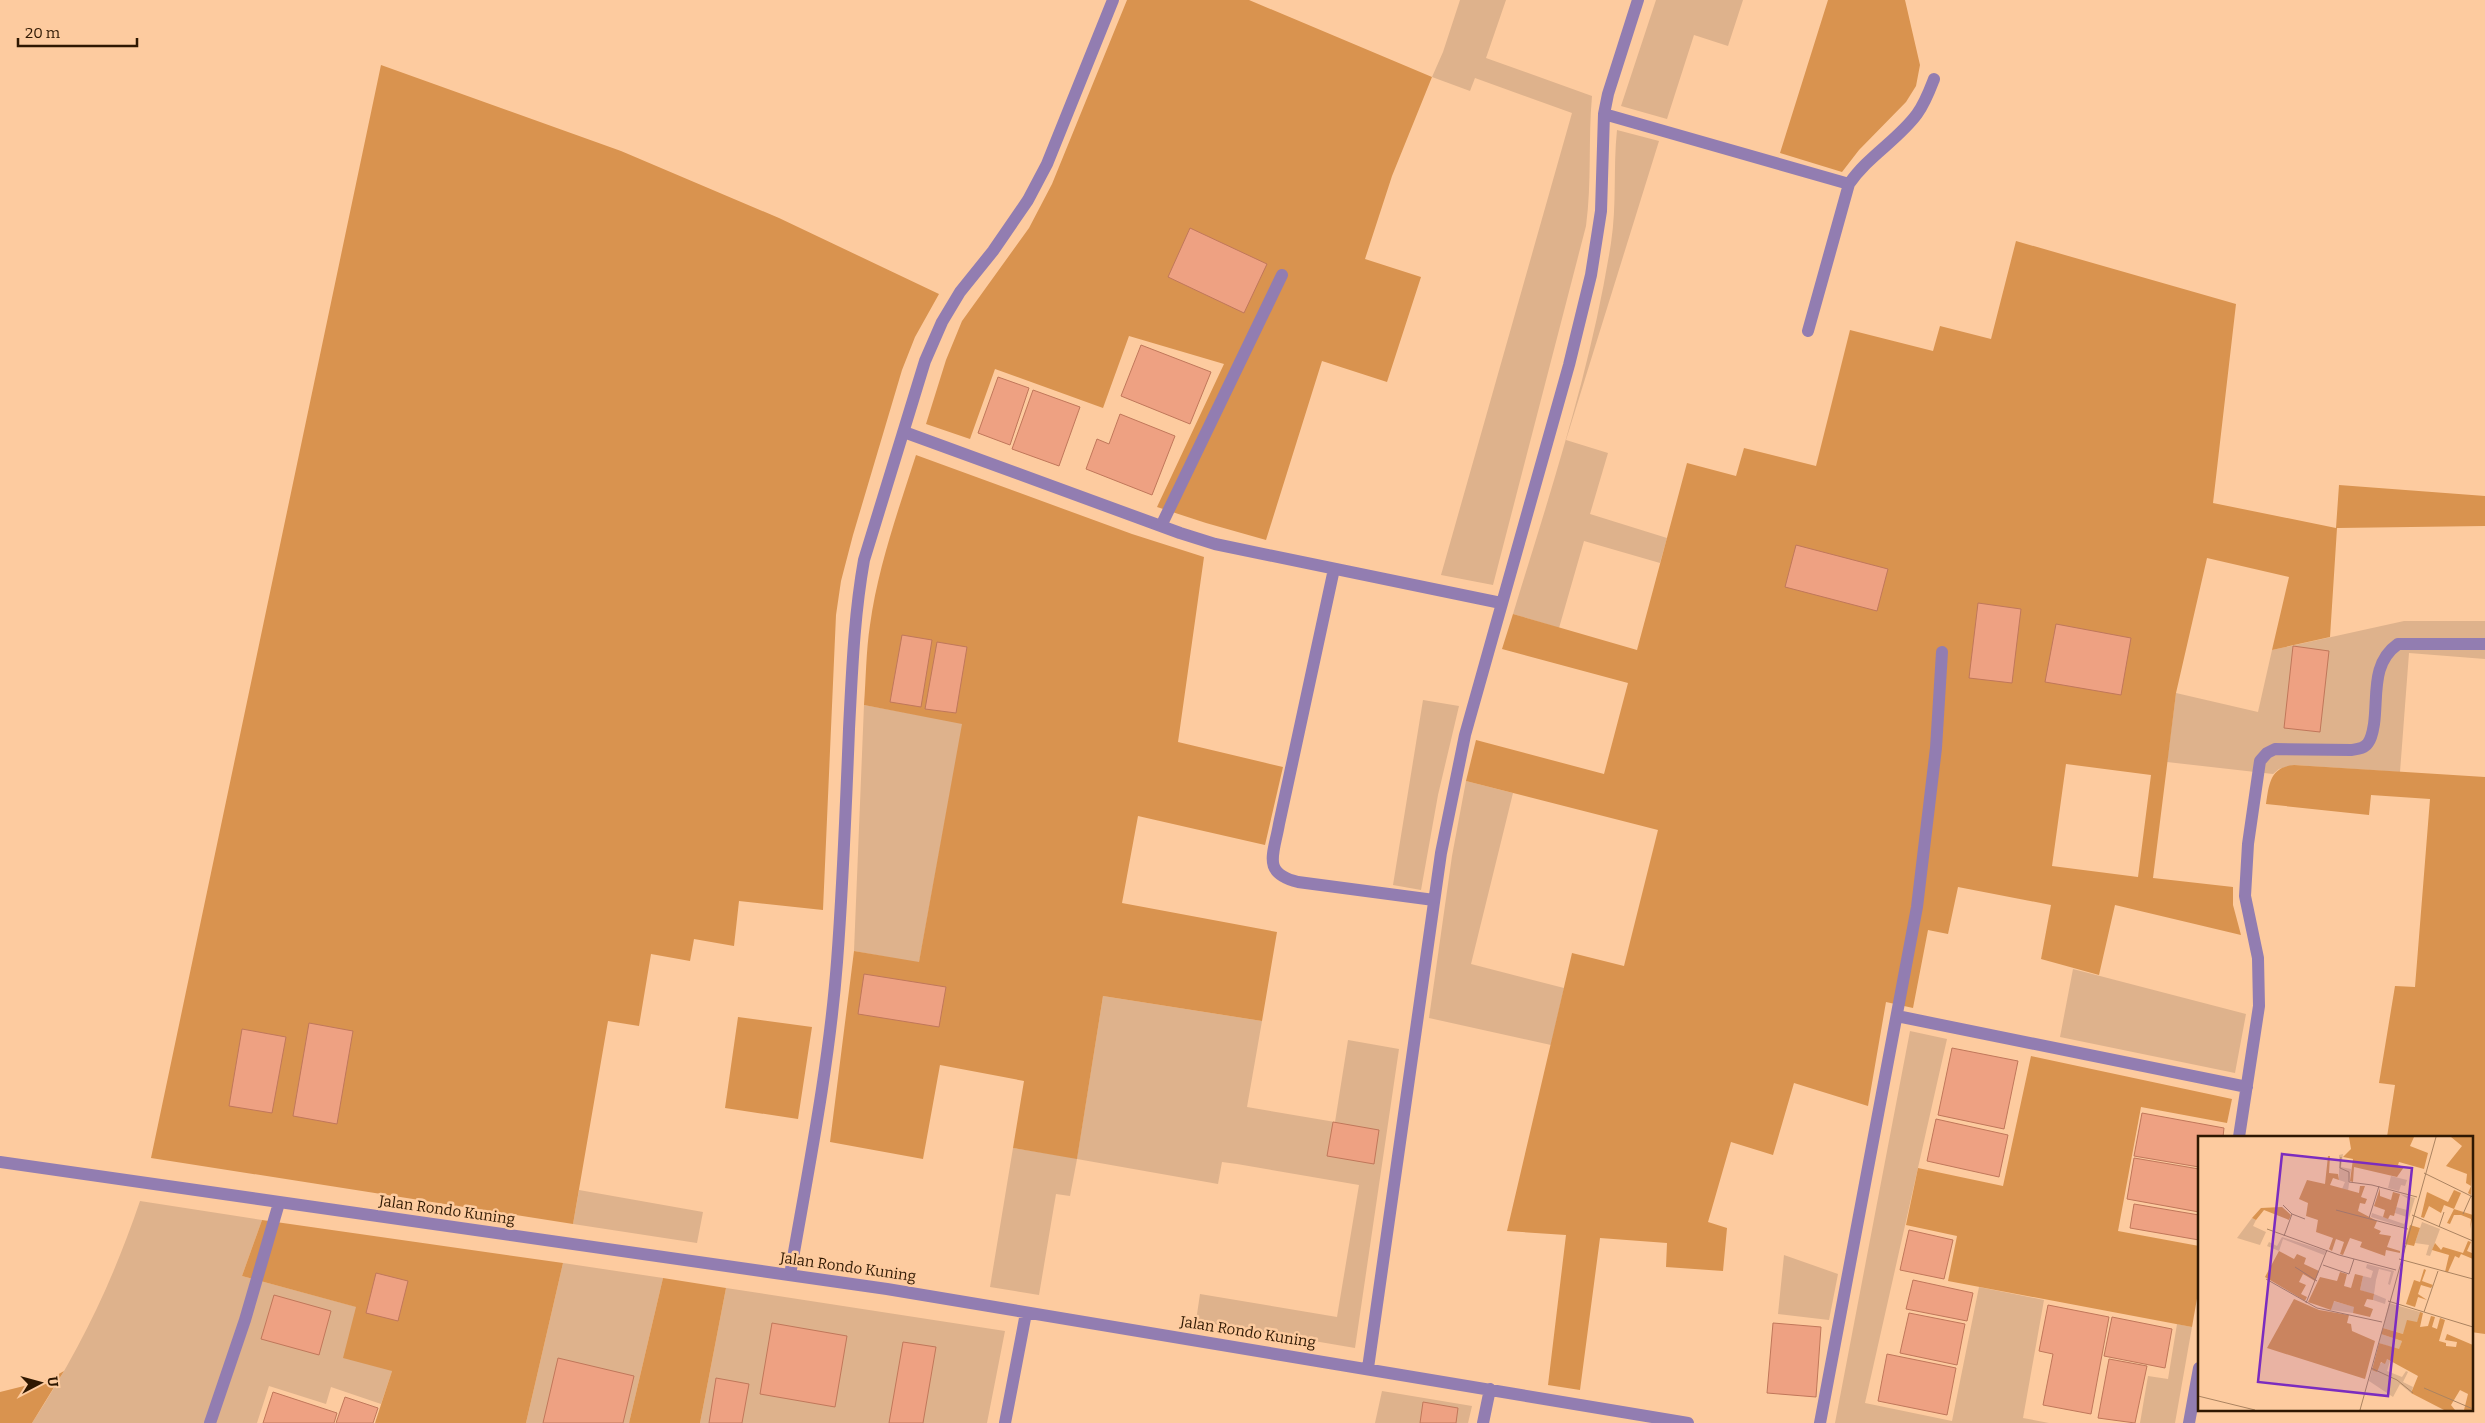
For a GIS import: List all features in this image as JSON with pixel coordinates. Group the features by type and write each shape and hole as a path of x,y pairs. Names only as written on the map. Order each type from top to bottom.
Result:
{"street":[{"path":"790,1275 820,1104 832,1019 841,898 853,648 858,591 864,560 925,361 942,322 960,292 993,251 1028,200 1047,164 1113,0"},
{"path":"1368,1368 1434,900 1465,735 1569,365 1591,275 1603,195 1604,114 1608,94 1638,0"},
{"path":"1808,332 1848,184 1860,168 1916,116 1926,99 1934,79"},
{"path":"1604,114 1848,184"},
{"path":"1161,526 1282,275"},
{"path":"904,432 1161,526 1224,546 1501,603"},
{"path":"1334,569 1279,824 1273,866 1276,874 1283,879 1434,900"},
{"path":"2239,1136 2259,1006 2260,981 2245,896 2248,844 2260,761 2267,753 2275,749 2350,750 2362,748 2369,742 2373,732 2378,676 2382,661 2389,650 2398,644 2485,644"},
{"path":"1820,1423 1917,907 1936,748 1942,652"},
{"path":"1897,1016 2247,1087"},
{"name":"Jalan Rondo Kuning","path":"0,1162 887,1289 1688,1423"},
{"path":"210,1423 245,1320 279,1203"},
{"path":"1005,1423 1026,1313"},
{"path":"2189,1423 2198,1374"},
{"path":"1483,1423 1490,1389"}],"shaded area":[{"path":"1127,0 1249,0 1432,77 1392,176 1365,259 1421,277 1387,382 1322,361 1266,540 1157,507 1224,364 1129,336 1103,408 995,369 970,439 926,424 946,360 962,321 1029,228 1052,184"},
{"path":"1460,0 1506,0 1486,58 1592,96 1586,226 1493,585 1441,575 1572,113 1475,78 1470,91 1432,77 1443,52"},
{"path":"1656,0 1743,0 1728,46 1694,35 1667,119 1621,106"},
{"path":"1828,0 1905,0 1920,65 1916,86 1906,102 1859,150 1842,172 1780,153"},
{"path":"381,65 621,151 779,218 939,294 915,337 902,370 841,581 836,615 823,910 739,901 734,946 694,939 690,961 651,954 639,1026 608,1021 573,1224 151,1158"},
{"path":"1617,130 1659,141 1566,440 1608,453 1590,514 1667,538 1660,563 1584,541 1559,628 1513,614 1568,431 1603,290 1613,229"},
{"path":"2016,241 2236,304 2213,503 2336,528 2339,485 2485,496 2485,526 2337,528 2330,637 2272,650 2289,577 2207,558 2176,693 2153,878 2233,887 2233,905 2241,935 2115,905 2099,975 2041,959 2051,905 1958,887 1948,934 1928,930 1913,1008 1886,1002 1868,1106 1794,1083 1773,1155 1731,1142 1708,1222 1727,1228 1723,1271 1666,1267 1667,1243 1600,1238 1580,1390 1548,1385 1566,1235 1507,1231 1572,953 1624,966 1658,830 1466,781 1476,740 1604,774 1628,683 1502,649 1513,614 1637,650 1687,463 1736,476 1744,448 1816,466 1850,330 1933,351 1940,326 1991,339","holes":["2066,764 2151,775 2138,877 2052,866"]},
{"path":"916,455 1132,534 1204,557 1178,742 1283,767 1265,845 1138,816 1122,903 1277,932 1262,1021 1103,996 1077,1159 1013,1148 1024,1081 940,1065 923,1159 830,1142 854,951 919,962 962,724 864,705 870,625 878,582 889,539"},
{"path":"2404,621 2485,621 2485,659 2409,653 2400,772 2294,765 2279,769 2273,774 2167,762 2176,693 2258,712 2272,650"},
{"path":"1423,700 1459,706 1438,795 1421,890 1393,885"},
{"path":"864,705 963,723 919,963 854,951"},
{"path":"2286,766 2485,777 2485,1334 2472,1332 2472,1136 2387,1136 2395,1085 2379,1083 2395,986 2415,987 2430,799 2371,795 2369,815 2266,804 2272,778 2275,773"},
{"path":"1466,781 1513,793 1471,964 1564,988 1551,1045 1429,1018 1452,856"},
{"path":"2073,969 2246,1014 2235,1073 2060,1037"},
{"path":"1103,996 1262,1021 1247,1107 1335,1122 1348,1040 1399,1049 1355,1348 1196,1321 1200,1294 1337,1317 1359,1185 1237,1164 1222,1162 1218,1184 1077,1159 1070,1196 1056,1194 1039,1295 990,1287 1013,1148 1077,1158"},
{"path":"738,1017 812,1027 798,1119 725,1108"},
{"path":"1910,1031 1947,1039 1865,1403 1952,1421 1979,1287 2044,1300 2023,1418 2049,1423 1835,1423"},
{"path":"2031,1056 2232,1099 2227,1123 2141,1107 2118,1231 2198,1246 2198,1293 2192,1327 1948,1281 1957,1236 1906,1225 1918,1168 2003,1186"},
{"path":"579,1190 703,1212 697,1243 573,1224"},
{"path":"140,1201 262,1220 242,1276 357,1307 392,1371 381,1404 331,1387 326,1404 269,1386 257,1423 32,1423 65,1369 94,1315 118,1260"},
{"path":"262,1220 563,1263 526,1423 375,1423 392,1371 343,1358 356,1307 242,1276"},
{"path":"1784,1255 1838,1274 1829,1320 1778,1314"},
{"path":"563,1263 663,1278 629,1423 526,1423"},
{"path":"663,1278 726,1288 700,1423 629,1423"},
{"path":"726,1288 1005,1331 987,1423 700,1423"},
{"path":"2177,1324 2192,1327 2175,1423 2140,1423 2148,1376 2168,1379"},
{"path":"64,1371 32,1423 0,1423 0,1392 48,1380"},
{"path":"1382,1391 1472,1406 1468,1423 1375,1423"}],"building":[{"path":"1190,228 1267,264 1244,313 1168,277"},
{"path":"1141,345 1211,372 1190,424 1121,396"},
{"path":"998,377 1029,388 1010,445 978,433"},
{"path":"1033,390 1080,407 1059,466 1012,449"},
{"path":"1120,414 1175,436 1152,495 1086,469 1097,439 1109,444"},
{"path":"1796,545 1888,569 1877,611 1785,587"},
{"path":"1978,603 2021,609 2012,683 1969,678"},
{"path":"2056,624 2131,638 2121,695 2045,682"},
{"path":"902,635 932,640 921,707 890,702"},
{"path":"937,642 967,647 956,713 925,709"},
{"path":"2293,646 2329,651 2320,732 2284,728"},
{"path":"864,974 946,987 939,1027 858,1014"},
{"path":"309,1023 353,1031 337,1124 293,1116"},
{"path":"242,1029 286,1037 272,1113 229,1106"},
{"path":"1952,1048 2018,1061 2004,1129 1938,1115"},
{"path":"2142,1113 2224,1128 2223,1136 2198,1136 2198,1167 2134,1156"},
{"path":"1936,1119 2008,1135 1999,1177 1927,1161"},
{"path":"1333,1122 1379,1130 1374,1164 1327,1156"},
{"path":"2134,1158 2198,1169 2198,1212 2127,1199"},
{"path":"2134,1204 2198,1215 2198,1240 2130,1228"},
{"path":"1909,1230 1953,1240 1944,1279 1900,1270"},
{"path":"376,1273 408,1281 398,1321 366,1313"},
{"path":"1913,1280 1973,1293 1967,1321 1906,1309"},
{"path":"274,1295 331,1311 319,1355 261,1339"},
{"path":"2048,1305 2109,1317 2091,1414 2043,1405 2053,1354 2039,1351"},
{"path":"1909,1313 1965,1324 1957,1365 1900,1353"},
{"path":"2112,1317 2172,1329 2165,1368 2104,1356"},
{"path":"772,1323 847,1336 835,1407 760,1394"},
{"path":"1773,1323 1821,1327 1816,1397 1767,1393"},
{"path":"903,1342 936,1347 923,1423 889,1423"},
{"path":"1887,1354 1956,1368 1947,1415 1878,1401"},
{"path":"558,1358 634,1376 623,1423 543,1423"},
{"path":"2109,1359 2147,1366 2135,1423 2098,1418"},
{"path":"716,1378 749,1384 742,1423 709,1423"},
{"path":"273,1392 337,1413 334,1423 263,1423"},
{"path":"345,1397 378,1408 373,1423 336,1423"},
{"path":"1423,1402 1458,1408 1456,1423 1420,1423"}]}
